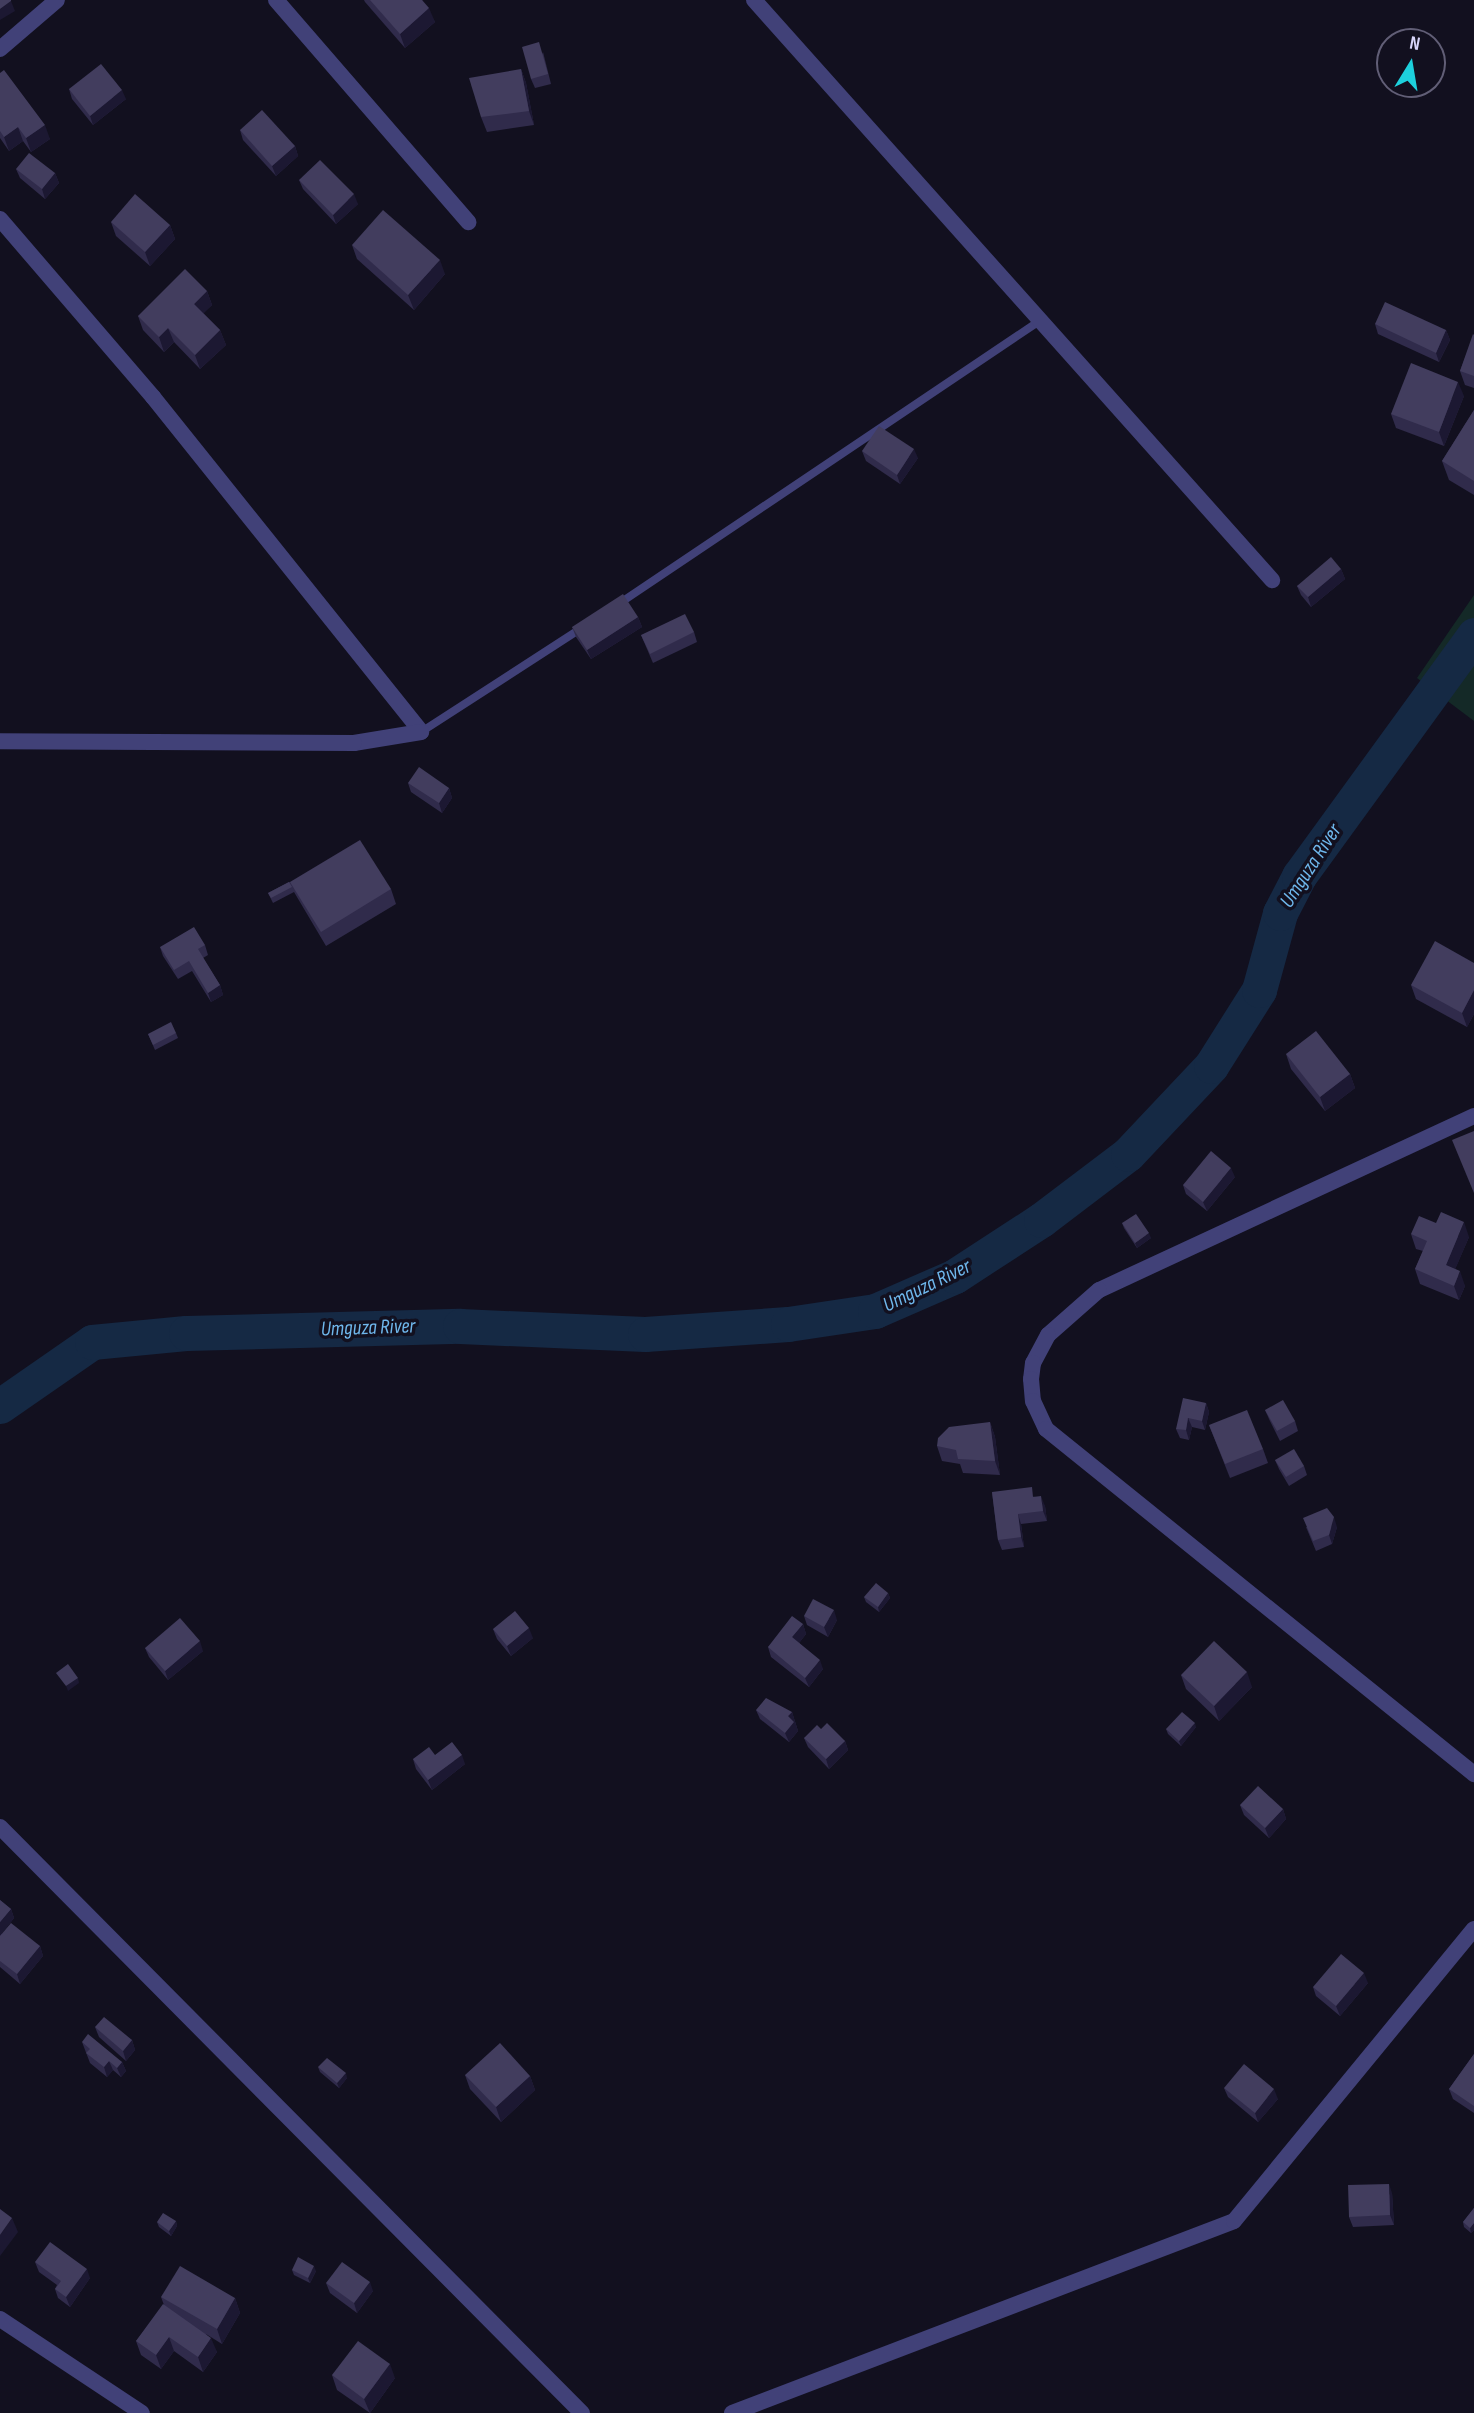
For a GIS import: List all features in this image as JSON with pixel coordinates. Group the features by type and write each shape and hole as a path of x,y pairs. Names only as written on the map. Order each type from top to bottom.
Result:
{"street":[{"path":"0,49 57,0"},
{"path":"276,0 468,222"},
{"path":"754,0 1038,322 1272,580"},
{"path":"0,219 161,407 421,732 354,743 0,741"},
{"path":"1474,1115 1099,1290 1048,1335 1032,1363 1031,1378 1033,1401 1046,1429 1474,1774"},
{"path":"0,1827 582,2413"},
{"path":"732,2413 1234,2221 1474,1929"},
{"path":"0,2319 142,2413"}],"lane":[{"path":"608,611 1038,322"},
{"path":"421,732 596,618"}],"green space":[{"path":"1474,595 1474,721 1417,678"}],"building":[{"path":"0,0 11,0 11,1 0,9"},
{"path":"370,0 422,0 429,8 400,34"},
{"path":"539,42 548,74 531,79 522,47"},
{"path":"101,64 122,90 90,116 69,89"},
{"path":"521,69 529,111 481,117 469,78"},
{"path":"4,70 45,125 26,138 18,127 4,137 0,131 0,73"},
{"path":"262,110 295,146 272,166 240,130"},
{"path":"29,153 55,173 42,189 16,169"},
{"path":"320,160 354,194 333,215 299,180"},
{"path":"135,194 170,225 145,252 111,222"},
{"path":"383,210 440,260 408,295 352,245"},
{"path":"185,269 207,291 194,304 220,330 195,355 168,328 159,337 138,316"},
{"path":"1385,302 1446,330 1436,353 1375,324"},
{"path":"1474,335 1474,376 1460,371"},
{"path":"1411,363 1458,382 1439,432 1391,414"},
{"path":"1474,410 1474,481 1442,461"},
{"path":"879,426 914,449 897,475 862,451"},
{"path":"1331,557 1341,569 1308,597 1297,586"},
{"path":"623,594 638,617 587,650 572,627"},
{"path":"685,614 694,632 650,654 641,635"},
{"path":"419,767 449,788 439,803 408,783"},
{"path":"360,840 391,889 321,932 290,882"},
{"path":"289,882 292,887 271,898 268,893"},
{"path":"194,927 205,945 198,949 220,985 208,993 189,961 174,970 160,947"},
{"path":"1435,941 1474,963 1474,990 1462,1013 1411,985"},
{"path":"171,1022 176,1033 153,1045 148,1034"},
{"path":"1316,1031 1350,1074 1320,1097 1286,1054"},
{"path":"1474,1131 1474,1193 1452,1140"},
{"path":"1211,1151 1231,1168 1203,1202 1183,1185"},
{"path":"1441,1212 1464,1222 1446,1265 1460,1271 1454,1286 1415,1269 1427,1241 1411,1234 1419,1216 1436,1223"},
{"path":"1136,1214 1149,1233 1135,1243 1122,1223"},
{"path":"1183,1398 1206,1403 1202,1421 1188,1418 1186,1430 1176,1429"},
{"path":"1283,1400 1295,1421 1277,1431 1265,1410"},
{"path":"1247,1410 1263,1449 1225,1464 1209,1425"},
{"path":"990,1422 995,1461 958,1459 956,1450 937,1446 938,1438 949,1427"},
{"path":"1294,1449 1304,1466 1286,1477 1275,1460"},
{"path":"1032,1487 1033,1497 1041,1496 1043,1511 1018,1514 1021,1537 998,1540 992,1492"},
{"path":"1327,1508 1334,1517 1329,1535 1313,1541 1303,1518"},
{"path":"876,1583 888,1593 878,1607 864,1597"},
{"path":"813,1599 834,1610 824,1627 804,1616"},
{"path":"515,1611 529,1628 507,1646 493,1629"},
{"path":"792,1616 803,1624 792,1637 820,1660 805,1678 768,1647"},
{"path":"180,1618 200,1641 165,1671 145,1648"},
{"path":"1214,1641 1247,1672 1214,1706 1181,1675"},
{"path":"68,1664 78,1678 66,1686 56,1673"},
{"path":"766,1698 792,1712 788,1716 794,1722 785,1733 756,1710"},
{"path":"1182,1712 1195,1723 1179,1741 1166,1729"},
{"path":"827,1723 845,1741 826,1759 804,1738 817,1725 821,1729"},
{"path":"452,1742 462,1755 428,1780 413,1759 429,1747 435,1755"},
{"path":"1258,1786 1283,1809 1265,1828 1240,1805"},
{"path":"0,1900 11,1909 0,1922"},
{"path":"11,1923 40,1946 17,1974 0,1961 0,1936"},
{"path":"1341,1954 1364,1973 1336,2006 1313,1987"},
{"path":"104,2017 132,2040 123,2051 95,2027"},
{"path":"88,2034 122,2062 117,2068 109,2061 104,2067 86,2053 90,2049 82,2042"},
{"path":"500,2043 530,2076 496,2107 465,2075"},
{"path":"1474,2054 1474,2106 1449,2089"},
{"path":"327,2058 346,2073 337,2083 318,2067"},
{"path":"1244,2064 1274,2089 1255,2113 1224,2088"},
{"path":"1389,2184 1390,2215 1349,2217 1348,2185"},
{"path":"1474,2208 1474,2223 1470,2228 1463,2222"},
{"path":"0,2209 12,2218 0,2235"},
{"path":"163,2213 176,2221 169,2231 157,2222"},
{"path":"50,2242 87,2269 66,2297 55,2289 61,2281 35,2262"},
{"path":"298,2257 314,2266 308,2278 292,2270"},
{"path":"342,2262 370,2282 354,2303 326,2283"},
{"path":"180,2266 235,2298 217,2329 161,2297"},
{"path":"163,2304 211,2338 198,2357 169,2337 156,2355 136,2341"},
{"path":"358,2341 390,2364 364,2399 332,2375"}],"waterway":[{"name":"Umguza River","path":"0,1406 92,1342 186,1333 460,1326 645,1334 788,1324 875,1311 955,1276 1041,1220 1128,1154 1211,1066 1259,990 1280,913 1299,876 1474,635"}]}
